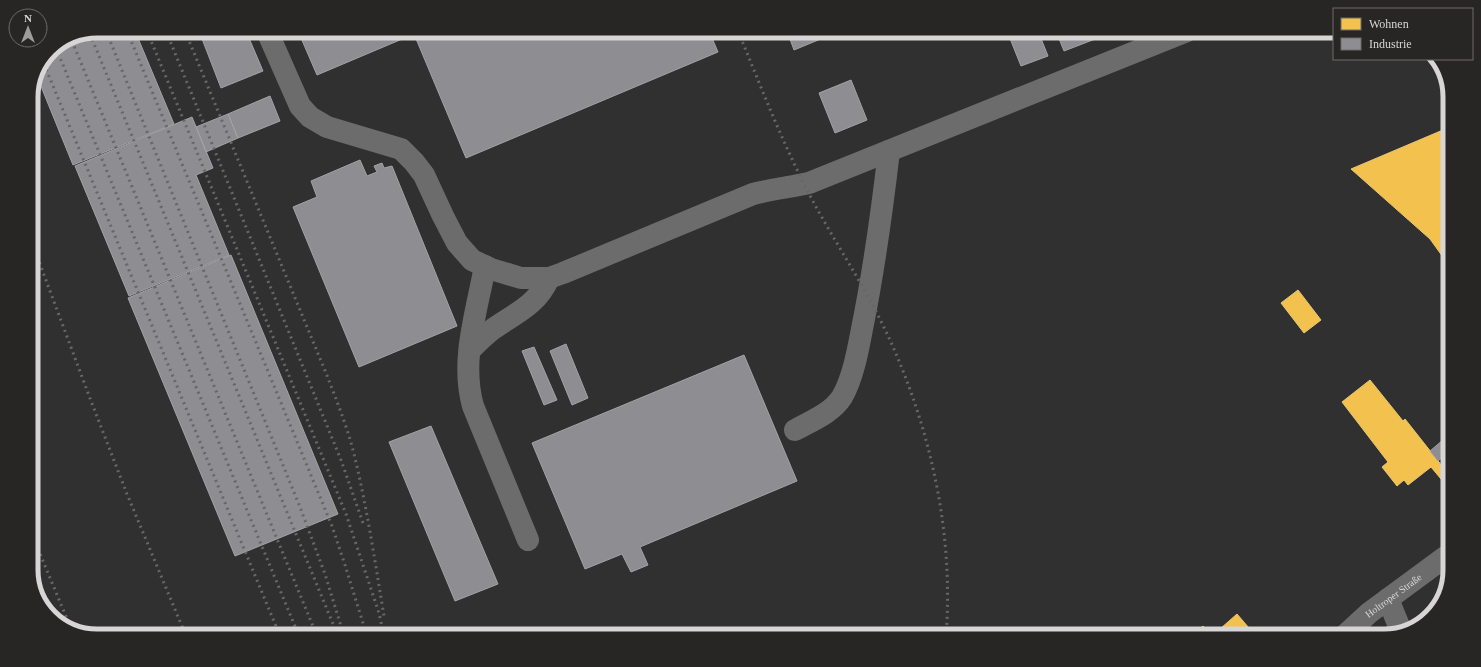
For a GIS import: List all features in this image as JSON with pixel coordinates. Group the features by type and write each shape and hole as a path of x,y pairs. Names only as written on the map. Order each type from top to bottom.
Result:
{"street":[{"path":"270,38 300,106 310,117 327,127 401,149 424,175 443,216 458,243 472,260 497,271 521,278 549,278 753,194 809,183 1159,38"},
{"path":"795,430 834,406 842,397 848,384 858,352 869,299 882,209 888,151"},
{"path":"485,266 468,363 469,390 473,406 528,540"},
{"path":"470,350 492,330 536,299 544,290 549,278"},
{"name":"Holtroper Straße","path":"1352,629 1369,613 1443,558"},
{"path":"1388,599 1399,627"}],"building: Wohnen":[{"path":"1443,130 1443,257 1430,239 1351,169"},
{"path":"1298,290 1321,320 1304,333 1281,303"},
{"path":"1370,380 1403,421 1405,419 1443,467 1443,481 1431,467 1408,485 1404,480 1397,486 1382,467 1388,462 1342,402"},
{"path":"1237,614 1250,629 1220,629"}],"building: Industrie":[{"path":"97,38 138,38 174,124 73,165 40,83 42,74 55,55 74,42"},
{"path":"202,38 249,38 263,71 221,88"},
{"path":"301,38 405,38 317,75"},
{"path":"416,38 712,38 718,52 466,158"},
{"path":"790,38 823,38 794,50"},
{"path":"1010,38 1041,38 1048,56 1021,66"},
{"path":"1059,38 1098,38 1064,51"},
{"path":"851,80 867,120 835,133 819,93"},
{"path":"270,96 280,121 238,138 228,114"},
{"path":"228,114 238,138 206,152 196,127"},
{"path":"192,117 213,168 196,175 229,255 129,296 75,166"},
{"path":"360,160 367,176 377,172 374,166 382,163 384,168 392,166 457,326 359,367 293,207 317,197 311,181"},
{"path":"231,255 338,514 235,556 128,298"},
{"path":"566,344 588,398 572,405 550,351"},
{"path":"534,347 557,400 544,405 522,351"},
{"path":"744,355 797,481 640,547 648,565 631,572 622,554 585,569 532,443"},
{"path":"431,426 498,584 455,601 389,442"},
{"path":"1443,440 1443,457 1438,461 1430,451"}],"railway":[{"path":"92,38 335,629"},
{"path":"109,38 300,507 325,574 342,629"},
{"path":"130,38 332,526 365,629"},
{"path":"150,38 346,514 379,613 382,629"},
{"path":"169,38 341,460 363,523"},
{"path":"188,38 326,373 345,423 363,494 384,616"},
{"path":"741,38 786,146 804,184 880,318 904,373 917,409 928,446 943,522 948,598 946,629"},
{"path":"73,43 314,629"},
{"path":"58,53 296,629"},
{"path":"46,68 277,629"},
{"path":"38,259 127,494 183,629"},
{"path":"38,549 68,621"}]}
